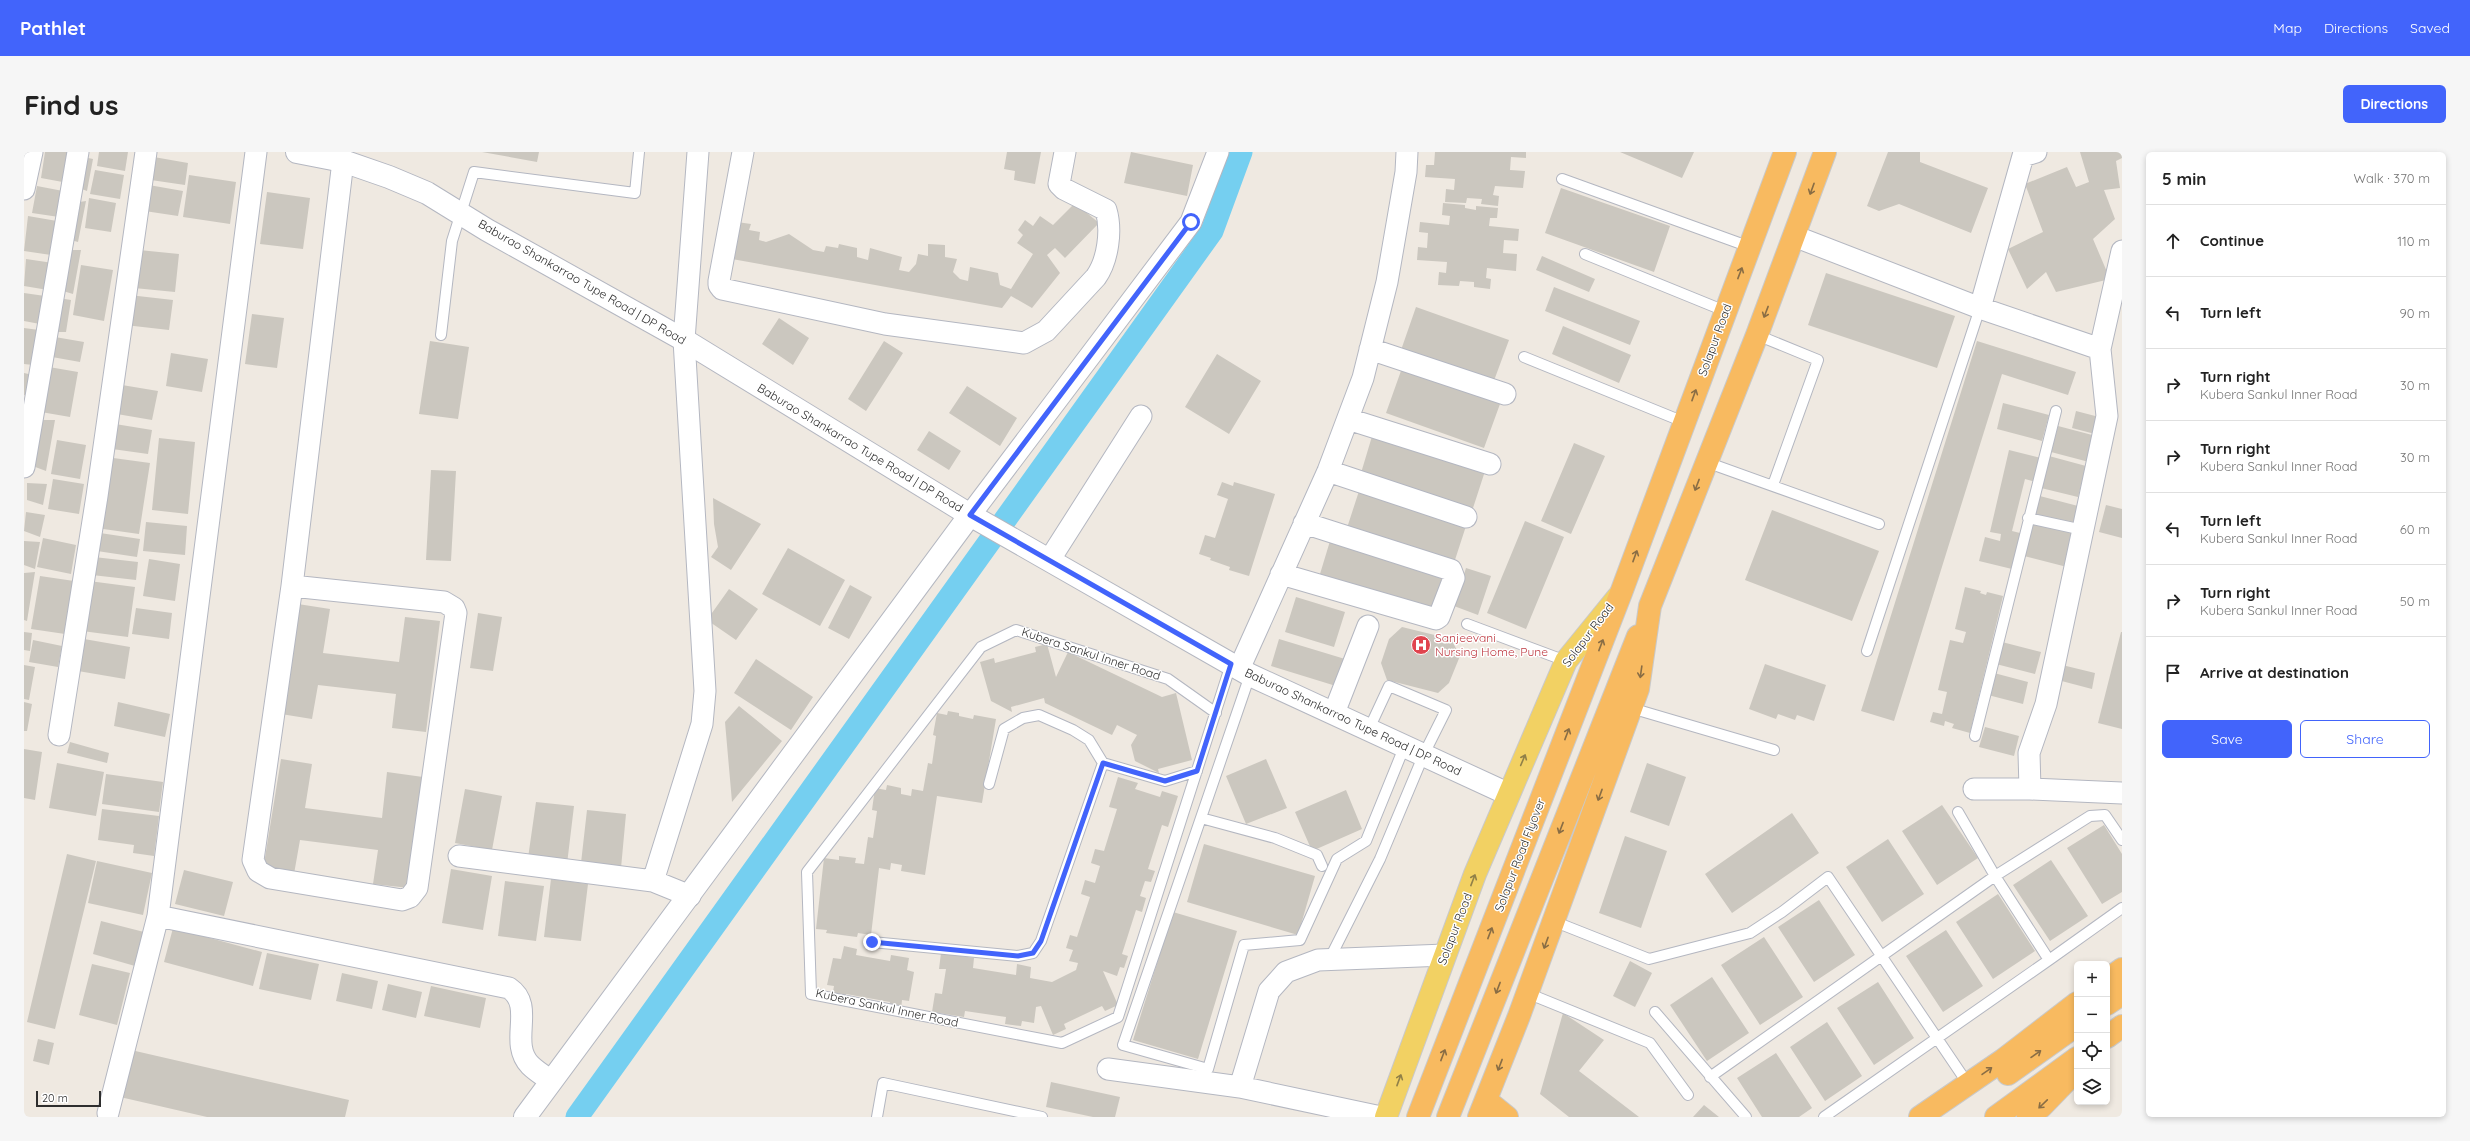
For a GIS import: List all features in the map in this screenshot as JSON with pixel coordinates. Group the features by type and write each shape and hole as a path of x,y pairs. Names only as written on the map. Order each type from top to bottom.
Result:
{"highway":[{"name":"Solapur Road","path":"1621,592 1785,152"},
{"path":"1448,1117 1757,335 1825,152"},
{"name":"Solapur Road Flyover","path":"1418,1117 1621,592"},
{"path":"1507,1117 1483,1108 1527,993 1638,689 1650,606"},
{"path":"2110,978 2122,969"},
{"path":"2110,1002 2122,994"},
{"path":"1920,1117 1968,1084 2074,1005"},
{"path":"1947,1117 2074,1027"},
{"path":"1996,1117 2074,1060"},
{"path":"2028,1117 2041,1107 2074,1073"}],"main road":[{"name":"Solapur Road","path":"1386,1117 1445,955 1508,794 1566,661 1621,592"}],"street":[{"path":"24,189 32,152"},
{"path":"24,467 78,152"},
{"path":"59,735 97,496 146,152"},
{"path":"108,1112 158,916 256,152"},
{"name":"Baburao Shankarrao Tupe Road | DP Road","path":"297,152 343,161 389,177 427,193 487,230 684,340 977,519 1050,559 1240,669 1508,794"},
{"path":"654,881 702,724 706,691 684,340 698,152"},
{"path":"743,152 719,281 719,285 722,289 884,324 1024,343 1046,331 1096,277 1102,268 1106,256 1108,217 1106,210 1064,189 1059,184 1065,152"},
{"path":"525,1117 550,1080 977,519 1191,222 1218,152"},
{"path":"1240,669 1328,471 1363,378 1387,282 1406,172 1407,152"},
{"path":"1980,308 2023,156 2036,152"},
{"path":"292,586 444,602 454,608 456,613 417,888 410,897 402,900 270,878 258,871 253,860 292,586 343,161"},
{"path":"1794,236 1980,308 2100,349"},
{"path":"2030,789 2029,753 2046,704 2083,530 2113,431 2108,416 2100,349 2122,251"},
{"path":"1370,349 1505,394"},
{"path":"1050,559 1141,416"},
{"path":"1348,418 1490,464"},
{"path":"1328,471 1466,516"},
{"path":"1281,574 1436,619 1439,617 1454,578 1451,570 1304,523"},
{"path":"1334,713 1368,626"},
{"path":"1974,789 2030,789 2122,793"},
{"path":"459,856 654,881 690,896"},
{"path":"158,916 509,988 516,993 522,1004 520,1041 524,1055 530,1065 550,1080"},
{"path":"1240,1087 1269,991 1286,972 1318,960 1445,955"},
{"path":"1108,1069 1240,1087 1381,1117"}],"lane":[{"path":"441,335 452,241 474,172 635,193 639,152"},
{"path":"1562,179 1750,246"},
{"path":"1585,254 1725,311"},
{"path":"1867,651 1980,308"},
{"path":"1757,335 1818,360 1773,485"},
{"path":"1524,357 1684,422"},
{"path":"1975,736 2056,410"},
{"path":"1706,462 1879,524"},
{"path":"2028,518 2083,530"},
{"path":"1467,624 1566,661"},
{"name":"Kubera Sankul Inner Road","path":"1216,712 1168,679 1016,630 981,647 807,872 810,994 1062,1043 1118,1017 1216,712 1240,669"},
{"path":"1240,669 1201,818 1123,1045 1208,1069 1244,945 1300,940 1337,859 1366,841 1415,750 1446,710 1388,686 1369,729"},
{"path":"1631,708 1774,750"},
{"path":"872,942 1018,956 1033,953 1041,941 1103,763 1097,750 1089,740 1073,730 1039,716 1024,718 1004,729 989,784"},
{"path":"1330,960 1380,859 1415,750"},
{"path":"1103,763 1165,781 1197,771"},
{"path":"1958,812 1995,876 2049,960"},
{"path":"1710,1077 1995,876 2090,816 2105,815 2122,840"},
{"path":"1201,818 1275,838 1317,855 1322,866"},
{"path":"1553,922 1649,959 1750,933 1782,912 1828,877 1880,957 1968,1084"},
{"path":"1824,1117 2122,908"},
{"path":"1527,993 1650,1043 1688,1094"},
{"path":"1655,1012 1746,1117"},
{"path":"877,1117 883,1083 1042,1117"}],"building":[{"path":"45,152 74,152 68,183 41,178"},
{"path":"99,152 128,152 125,171 97,166"},
{"path":"482,152 539,152 537,162"},
{"path":"1007,152 1041,152 1035,184 1014,180 1015,171 1004,169"},
{"path":"1131,152 1193,165 1187,196 1124,183"},
{"path":"1435,152 1526,152 1526,158 1511,157 1510,170 1525,171 1523,188 1495,186 1493,195 1499,196 1498,206 1481,204 1482,199 1467,198 1466,203 1445,202 1446,189 1454,190 1455,179 1425,177 1426,165 1434,165"},
{"path":"1620,152 1694,152 1682,178"},
{"path":"1888,152 1920,152 1920,162 1988,188 1971,233 1899,204 1879,211 1867,206"},
{"path":"2080,152 2122,152 2122,158 2116,161 2120,188 2104,190 2115,219 2093,239 2110,279 2056,292 2046,272 2027,289 2008,249 2043,232 2025,184 2067,167 2076,187 2089,182"},
{"path":"79,156 93,159 87,191 74,186"},
{"path":"148,156 188,163 185,185 144,179"},
{"path":"95,170 124,175 120,199 90,194"},
{"path":"189,175 236,182 230,224 183,217"},
{"path":"143,184 183,191 178,216 138,210"},
{"path":"37,186 63,191 59,217 32,213"},
{"path":"1561,188 1670,226 1654,272 1545,233"},
{"path":"267,192 310,198 303,249 260,244"},
{"path":"89,198 116,203 111,232 85,228"},
{"path":"86,201 78,242 67,239 73,203"},
{"path":"1075,203 1099,223 1065,258 1055,248 1047,255 1060,273 1032,308 1011,296 1002,308 732,259 737,222 751,224 749,230 760,232 759,240 766,242 789,234 813,250 824,252 826,246 838,248 839,244 857,248 857,257 868,260 870,248 902,257 899,270 909,272 916,264 918,254 928,256 928,244 945,245 945,257 957,259 953,272 960,279 968,281 970,267 998,273 1000,285 1011,289 1033,254 1017,243 1023,235 1018,230 1025,220 1033,226 1040,216 1053,225"},
{"path":"1443,203 1465,205 1465,208 1476,210 1476,206 1498,208 1497,218 1490,218 1489,226 1519,229 1518,241 1504,240 1503,253 1517,254 1516,271 1487,268 1486,278 1491,279 1490,289 1474,287 1474,282 1460,281 1459,286 1438,285 1439,272 1446,273 1447,262 1417,260 1418,247 1427,248 1428,233 1419,232 1420,222 1449,225 1450,216 1442,215"},
{"path":"28,216 57,221 51,255 24,251"},
{"path":"64,250 81,250 73,294 63,291"},
{"path":"139,250 179,254 175,292 134,288"},
{"path":"1542,256 1595,279 1589,292 1536,270"},
{"path":"26,259 53,263 48,290 24,286"},
{"path":"81,265 113,270 104,321 73,315"},
{"path":"1826,273 1955,316 1937,368 1808,325"},
{"path":"1554,287 1640,321 1630,345 1545,311"},
{"path":"24,293 45,296 40,324 24,321"},
{"path":"129,295 173,300 169,330 125,325"},
{"path":"58,298 71,300 66,332 52,332"},
{"path":"1416,307 1509,340 1492,386 1400,353"},
{"path":"252,314 284,318 277,368 245,364"},
{"path":"779,318 809,338 793,365 762,344"},
{"path":"1563,326 1631,355 1619,383 1552,354"},
{"path":"24,328 39,330 33,365 24,364"},
{"path":"55,337 84,342 80,362 52,357"},
{"path":"430,341 469,347 458,419 419,414"},
{"path":"884,341 903,353 866,411 848,399"},
{"path":"1977,341 2076,372 2068,395 2002,374 1894,721 1861,711"},
{"path":"171,353 208,359 202,392 166,386"},
{"path":"1217,354 1261,381 1229,434 1185,407"},
{"path":"49,367 78,372 70,417 41,412"},
{"path":"1402,368 1500,404 1484,448 1386,413"},
{"path":"24,373 33,375 30,396 24,395"},
{"path":"116,384 158,391 152,420 111,413"},
{"path":"967,386 1017,418 1000,446 949,413"},
{"path":"2003,403 2049,415 2042,441 1997,429"},
{"path":"2076,411 2099,417 2095,434 2072,428"},
{"path":"41,420 55,420 46,471 30,465"},
{"path":"109,423 152,430 148,454 105,448"},
{"path":"2058,426 2096,436 2089,462 2051,452"},
{"path":"929,431 961,451 949,470 917,450"},
{"path":"1373,433 1486,468 1473,508 1361,473"},
{"path":"159,438 195,442 188,514 152,510"},
{"path":"57,440 86,445 80,479 51,474"},
{"path":"1574,443 1605,456 1571,534 1541,521"},
{"path":"2009,450 2041,458 2036,482 2025,479 2012,531 2020,533 2012,569 1979,561 1985,537 2000,541 2001,534 1990,532"},
{"path":"2049,456 2086,466 2078,497 2041,488"},
{"path":"106,457 150,463 139,534 96,528"},
{"path":"431,470 456,471 451,561 426,560"},
{"path":"53,479 84,484 79,514 48,509"},
{"path":"1222,482 1233,486 1234,482 1275,494 1249,576 1229,570 1230,567 1210,560 1211,558 1199,554 1205,535 1215,538 1228,499 1217,495"},
{"path":"27,483 47,484 43,505 27,500"},
{"path":"1359,491 1466,526 1453,566 1346,531"},
{"path":"2036,495 2078,506 2073,524 2031,513"},
{"path":"713,498 761,524 731,570 711,557 718,547 714,524"},
{"path":"2106,505 2122,509 2122,538 2099,532"},
{"path":"1772,510 1879,551 1852,621 1745,580"},
{"path":"26,512 45,515 40,537 24,531"},
{"path":"1525,521 1564,537 1526,629 1487,613"},
{"path":"146,522 187,526 185,555 143,551"},
{"path":"2033,522 2076,534 2067,567 2024,556"},
{"path":"100,533 140,539 137,557 97,551"},
{"path":"43,538 76,545 71,574 37,567"},
{"path":"24,541 40,542 35,569 24,565"},
{"path":"1330,541 1443,577 1433,610 1320,574"},
{"path":"788,548 845,580 820,626 762,594"},
{"path":"94,557 138,562 136,580 92,575"},
{"path":"149,559 180,564 175,601 143,596"},
{"path":"1466,568 1491,576 1478,615 1454,606"},
{"path":"35,572 27,621 24,620 24,573"},
{"path":"40,576 74,581 65,634 31,629"},
{"path":"89,581 135,587 128,637 82,631"},
{"path":"850,585 872,597 849,639 828,628"},
{"path":"1965,587 1981,591 1980,593 1986,595 1987,592 2003,596 1970,733 1952,728 1954,724 1945,721 1944,726 1930,722 1933,712 1942,714 1947,692 1938,690 1950,640 1963,643 1966,632 1955,629"},
{"path":"729,589 758,609 736,640 707,620"},
{"path":"1296,597 1345,612 1334,647 1285,632"},
{"path":"298,604 330,609 323,653 399,662 405,617 440,621 426,732 392,728 396,694 318,685 312,719 281,714"},
{"path":"136,608 172,613 169,639 132,634"},
{"path":"478,613 502,617 493,671 470,668"},
{"path":"1402,627 1451,639 1460,656 1449,683 1438,693 1387,680 1381,663 1389,639"},
{"path":"24,632 32,633 30,651 24,650"},
{"path":"2122,632 2122,729 2098,723"},
{"path":"84,639 130,647 125,679 78,671"},
{"path":"1279,639 1345,659 1336,686 1271,666"},
{"path":"33,640 62,646 58,667 29,662"},
{"path":"2002,642 2041,652 2035,674 1996,664"},
{"path":"1047,644 1056,677 1068,652 1162,697 1176,693 1192,760 1158,769 1159,773 1135,761 1131,745 1137,735 1117,725 1112,735 1045,703 1044,698 1011,707 1012,712 991,701 980,662 994,658 995,663 1036,652 1035,647"},
{"path":"756,659 813,697 791,730 734,693"},
{"path":"1765,664 1826,685 1814,721 1797,715 1795,720 1778,714 1776,719 1749,709"},
{"path":"2058,664 2095,673 2092,689 2054,679"},
{"path":"24,665 35,667 29,700 24,699"},
{"path":"1994,673 2028,682 2023,704 1988,695"},
{"path":"24,702 32,704 27,731 24,731"},
{"path":"118,702 170,714 165,737 114,726"},
{"path":"739,706 782,741 732,802 725,722"},
{"path":"948,711 959,713 959,716 973,719 974,715 996,719 982,803 937,796 925,875 901,871 902,865 891,863 890,870 879,868 871,935 858,933 857,937 826,933 827,930 816,929 824,858 839,860 839,856 856,858 855,863 864,864 868,837 873,838 877,811 872,810 875,788 886,790 887,785 901,788 901,794 911,796 912,789 923,791 928,763 932,764 936,736 933,735 937,713 947,715"},
{"path":"1985,727 2019,736 2014,756 1979,747"},
{"path":"70,742 109,753 107,763 67,753"},
{"path":"24,749 42,752 35,800 24,798"},
{"path":"281,759 312,764 305,808 382,818 387,772 423,777 409,888 373,884 378,850 300,840 294,874 263,870"},
{"path":"1266,759 1287,808 1246,824 1226,776"},
{"path":"57,763 104,772 96,816 49,808"},
{"path":"1647,763 1686,777 1669,826 1630,812"},
{"path":"106,774 163,782 159,812 102,804"},
{"path":"1118,777 1138,783 1135,789 1160,797 1162,791 1178,796 1168,827 1162,825 1148,869 1155,871 1151,882 1145,881 1140,896 1146,898 1142,912 1136,910 1122,954 1128,956 1124,968 1120,967 1117,976 1103,971 1118,1005 1105,1011 1102,1006 1064,1024 1066,1029 1053,1035 1041,1006 1036,1007 1034,1023 1022,1021 1021,1026 1005,1024 1006,1017 965,1011 964,1017 932,1012 935,993 942,994 946,969 939,969 941,953 974,958 973,968 1016,975 1017,964 1031,967 1030,978 1052,982 1076,970 1078,963 1069,961 1073,950 1066,948 1070,935 1077,937 1090,897 1081,894 1085,880 1095,883 1100,866 1091,863 1095,849 1104,851 1117,809 1109,807"},
{"path":"465,789 502,796 492,850 455,843"},
{"path":"1346,790 1362,829 1312,851 1295,812"},
{"path":"536,802 574,806 567,864 528,858"},
{"path":"1942,805 1978,858 1937,885 1902,831"},
{"path":"102,809 159,816 154,856 133,853 134,845 98,840"},
{"path":"587,810 626,814 621,868 581,863"},
{"path":"1792,813 1819,853 1732,913 1705,874"},
{"path":"2104,825 2122,854 2122,892 2102,904 2067,848"},
{"path":"1625,836 1667,851 1641,928 1599,913"},
{"path":"1888,839 1924,894 1882,922 1846,867"},
{"path":"1204,844 1315,876 1298,935 1187,902"},
{"path":"67,854 96,861 55,1029 27,1022"},
{"path":"2051,860 2088,916 2050,941 2013,885"},
{"path":"97,861 152,873 143,915 88,903"},
{"path":"451,869 492,876 483,930 442,923"},
{"path":"184,870 233,882 224,916 175,904"},
{"path":"551,879 588,884 581,941 544,937"},
{"path":"505,881 544,886 536,941 498,936"},
{"path":"1998,894 2035,951 1993,979 1956,922"},
{"path":"1819,900 1855,955 1814,982 1778,927"},
{"path":"1173,912 1237,931 1198,1059 1133,1040"},
{"path":"101,921 144,932 135,966 93,954"},
{"path":"173,928 262,952 253,986 164,962"},
{"path":"1946,930 1983,986 1943,1012 1906,956"},
{"path":"1764,937 1803,997 1760,1025 1721,965"},
{"path":"844,946 857,949 856,955 890,961 891,955 909,958 907,970 914,972 909,1001 902,1000 901,1010 889,1007 890,1002 846,994 846,999 832,997 834,986 827,985 833,958 841,959"},
{"path":"267,953 319,964 311,1000 259,989"},
{"path":"1630,961 1652,973 1635,1007 1613,996"},
{"path":"92,964 130,973 117,1025 79,1015"},
{"path":"342,973 378,981 372,1009 336,1001"},
{"path":"1712,977 1749,1033 1707,1061 1670,1005"},
{"path":"1878,982 1914,1038 1874,1065 1837,1008"},
{"path":"388,984 422,992 416,1018 382,1010"},
{"path":"431,986 486,998 480,1028 424,1016"},
{"path":"1563,1013 1604,1040 1579,1071 1639,1117 1569,1117 1540,1094"},
{"path":"1827,1022 1862,1076 1825,1101 1790,1047"},
{"path":"38,1039 54,1043 49,1065 33,1061"},
{"path":"131,1050 349,1100 345,1117 207,1117 120,1097"},
{"path":"1776,1053 1812,1108 1799,1117 1762,1117 1737,1078"},
{"path":"1051,1082 1120,1097 1115,1117 1093,1117 1046,1107"},
{"path":"1704,1105 1719,1117 1693,1117"}],"waterway":[{"path":"577,1117 1212,231 1241,152"}],"place":[{"name":"Sanjeevani Nursing Home, Pune","path":"1421,645"}],"route":[{"path":"872,942 1018,956 1033,953 1041,941 1103,763 1165,781 1179,778 1197,771 1231,664 1050,559 970,515 1191,222"}]}
